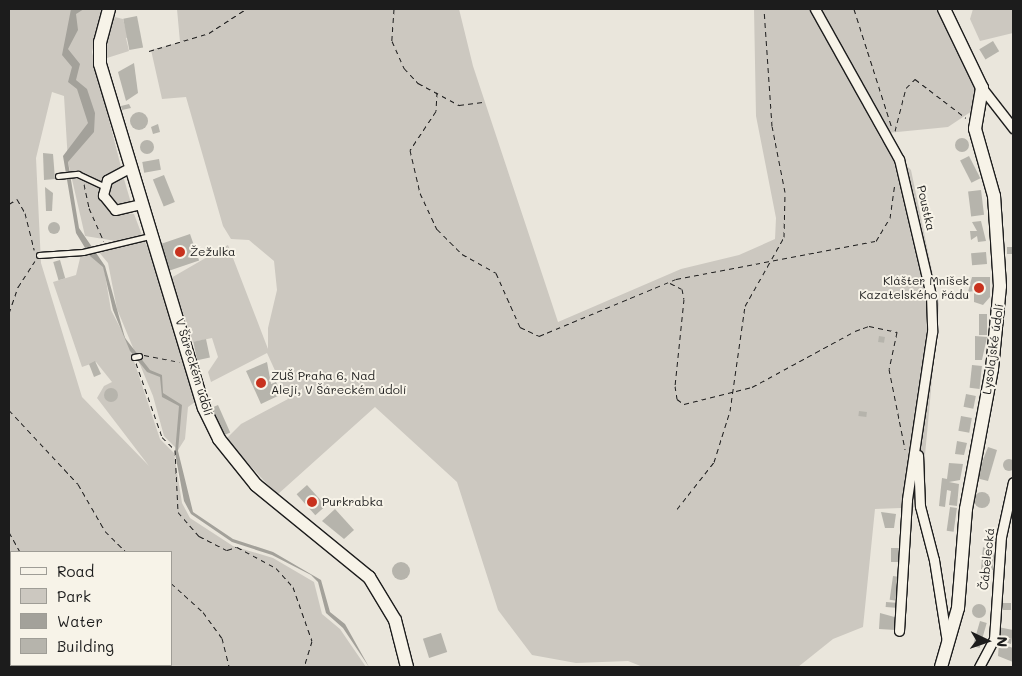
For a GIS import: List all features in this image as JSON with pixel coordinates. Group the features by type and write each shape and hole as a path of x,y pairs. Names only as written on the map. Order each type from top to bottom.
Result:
{"street":[{"name":"V Šáreckém údolí","path":"109,9 100,42 100,64 131,167 140,204 192,362 204,408 219,438 256,485 369,577 395,620 407,667"},
{"name":"Poustka","path":"815,9 899,159 914,210 931,295 932,332 913,462 899,631"},
{"path":"944,9 982,88 1013,128"},
{"name":"Lysolajské údolí","path":"941,667 950,646 966,509 992,369 999,303 994,196 977,115 982,88"},
{"path":"131,167 104,186 106,204 115,210 140,204"},
{"name":"Poustka","path":"918,434 920,506 950,646"},
{"name":"Čábelecká","path":"980,667 994,639 1000,546 1013,482"}],"lane":[{"path":"58,176 82,177 104,186"},
{"path":"39,255 83,252 93,247 150,236"}],"path":[{"path":"149,51 209,34 246,9"},
{"path":"394,9 392,42 404,68 418,83 459,105 485,102"},
{"path":"677,510 714,462 733,391 745,306 770,258 784,237 787,218 771,118 764,9"},
{"path":"854,9 894,134 906,88 915,79 947,108 977,115"},
{"path":"436,92 436,111 410,150 420,193 437,228 462,254 496,273 520,327 539,336 668,283 770,258 876,241 890,218 896,176"},
{"path":"82,177 89,208 106,244"},
{"path":"9,204 17,199 25,212 39,255 18,288 9,313"},
{"path":"668,283 682,289 684,299 677,399 694,404 733,391 752,387 843,335 869,326 887,327 897,332 889,369 906,455 913,462"},
{"path":"192,362 136,357 162,436 175,450 178,512 199,536 227,550 236,547 276,568 293,587 312,641 304,667"},
{"path":"9,410 78,484 105,532 125,551"},
{"path":"9,532 19,551"},
{"path":"172,584 203,612 222,638 229,667"}],"green space":[{"path":"9,9 103,9 92,52 121,167 105,177 99,192 109,211 134,214 142,235 116,241 85,236 68,162 64,96 52,92 36,158 41,263 82,397 149,466 97,398 104,386 112,382 96,362 82,367 53,282 76,275 81,254 89,253 103,263 111,310 128,343 160,439 174,453 182,503 190,518 233,546 273,558 314,582 322,614 340,629 366,667 125,667 172,666 172,551 10,551 10,560"},
{"path":"177,9 459,9 473,66 558,322 681,269 739,255 775,239 776,218 756,116 754,9 810,9 882,141 911,170 939,304 925,455 926,507 875,509 863,627 833,639 798,667 643,667 628,661 576,663 532,655 498,610 457,482 375,407 277,495 226,439 241,424 288,399 267,353 211,382 208,372 218,357 212,338 193,342 171,278 228,245 268,349 268,328 277,290 274,261 249,240 231,239 223,226 186,97 162,99 151,50 180,42"},
{"path":"821,9 938,9 976,89 972,111 948,127 887,133"},
{"path":"973,9 1013,9 1013,33 980,41 970,19"},
{"path":"111,18 123,19 128,37 141,34 126,38 129,51 107,58 106,41"},
{"path":"117,178 124,179 131,203 117,206 107,198 107,186"},
{"path":"144,240 164,280 198,400 188,407 185,439 178,450 164,436 153,396 117,309 108,263 98,251"}],"water":[{"path":"71,9 84,9 76,14 78,30 68,49 80,64 76,80 87,89 95,113 94,132 68,162 79,228 105,266 125,338 150,370 162,375 163,393 182,405 178,451 193,512 233,539 273,552 321,580 330,612 345,624 369,667 343,628 326,613 318,582 311,575 272,555 232,542 191,514 184,501 175,453 179,406 162,397 160,377 147,372 130,351 113,310 103,267 90,256 76,233 63,156 88,123 77,89 68,82 72,67 62,55"}],"building":[{"path":"137,16 143,47 129,50 123,19"},
{"path":"993,41 999,51 985,60 979,49"},
{"path":"134,63 138,93 126,101 118,72"},
{"path":"129,104 131,108 122,110 121,106"},
{"path":"139,112 145,115 148,121 145,127 139,130 133,127 130,121 133,115"},
{"path":"158,124 160,132 153,134 151,127"},
{"path":"959,138 965,138 969,145 965,152 959,152 955,148 955,142"},
{"path":"144,140 150,140 154,147 150,154 144,154 140,150 140,144"},
{"path":"43,153 53,154 55,179 44,180"},
{"path":"969,156 980,178 971,183 960,161"},
{"path":"159,159 161,170 144,173 142,162"},
{"path":"164,175 175,202 164,206 153,179"},
{"path":"45,187 53,193 52,211 46,211"},
{"path":"981,190 984,215 971,216 968,192"},
{"path":"981,221 986,241 978,242 977,236 971,240 970,231 977,231 972,222"},
{"path":"54,222 60,228 54,234 48,228"},
{"name":"Žežulka","path":"190,234 199,260 170,271 161,244"},
{"path":"1007,247 1013,247 1013,254 1007,254"},
{"path":"986,252 987,264 972,265 971,253"},
{"path":"60,260 65,278 59,280 53,262"},
{"name":"Klášter Mnišek Kazatelského řádu","path":"972,277 990,277 990,297 983,305 974,302 974,291 968,292"},
{"path":"979,314 987,314 987,335 979,335"},
{"path":"879,336 885,337 884,343 878,342"},
{"path":"975,336 987,337 982,360 975,360"},
{"path":"206,339 210,358 197,360 193,342"},
{"path":"95,361 101,374 94,377 89,364"},
{"name":"ZUŠ Praha 6, Nad Alejí, V Šáreckém údolí","path":"267,362 271,384 276,382 282,394 261,404 246,371"},
{"path":"972,365 982,366 980,389 970,388"},
{"path":"108,388 114,388 118,395 114,402 108,402 104,398 104,392"},
{"path":"966,394 976,396 973,409 964,407"},
{"path":"218,405 230,432 223,436 211,408"},
{"path":"859,411 867,412 866,417 858,416"},
{"path":"961,416 972,418 969,433 958,431"},
{"path":"957,441 967,443 964,455 955,454"},
{"path":"988,447 997,450 988,481 976,478"},
{"path":"1011,459 1014,460 1014,470 1007,471 1004,470 1003,463 1004,460"},
{"path":"949,463 963,464 960,480 949,482 959,484 957,506 949,505 951,491 947,490 945,507 939,506 942,478 947,479"},
{"name":"Purkrabka","path":"307,485 326,506 315,515 297,494"},
{"path":"982,492 988,494 990,500 988,506 982,508 976,506 974,500 976,494"},
{"path":"950,507 957,508 954,532 947,531"},
{"path":"335,509 354,530 344,539 322,521"},
{"path":"881,512 896,514 894,528 885,528"},
{"path":"983,547 994,553 993,570 981,569"},
{"path":"891,548 902,548 902,562 891,562"},
{"path":"401,562 407,565 410,571 407,577 401,580 395,577 392,571 395,565"},
{"path":"893,576 900,577 897,601 890,600"},
{"path":"886,602 899,603 899,608 886,607"},
{"path":"1003,603 1011,603 1011,610 1003,610"},
{"path":"979,604 984,606 986,611 984,616 979,618 974,616 972,611 974,606"},
{"path":"880,613 898,618 896,630 879,629"},
{"path":"980,621 987,623 980,648 973,646"},
{"path":"998,627 1013,630 1011,644 996,639"},
{"path":"441,633 447,652 429,658 423,639"},
{"path":"999,643 1013,648 1013,662 998,656"}],"place":[{"name":"Žežulka","path":"180,252"},
{"name":"Klášter Mnišek Kazatelského řádu","path":"979,288"},
{"name":"ZUŠ Praha 6, Nad Alejí, V Šáreckém údolí","path":"261,383"},
{"name":"Purkrabka","path":"312,502"}]}
